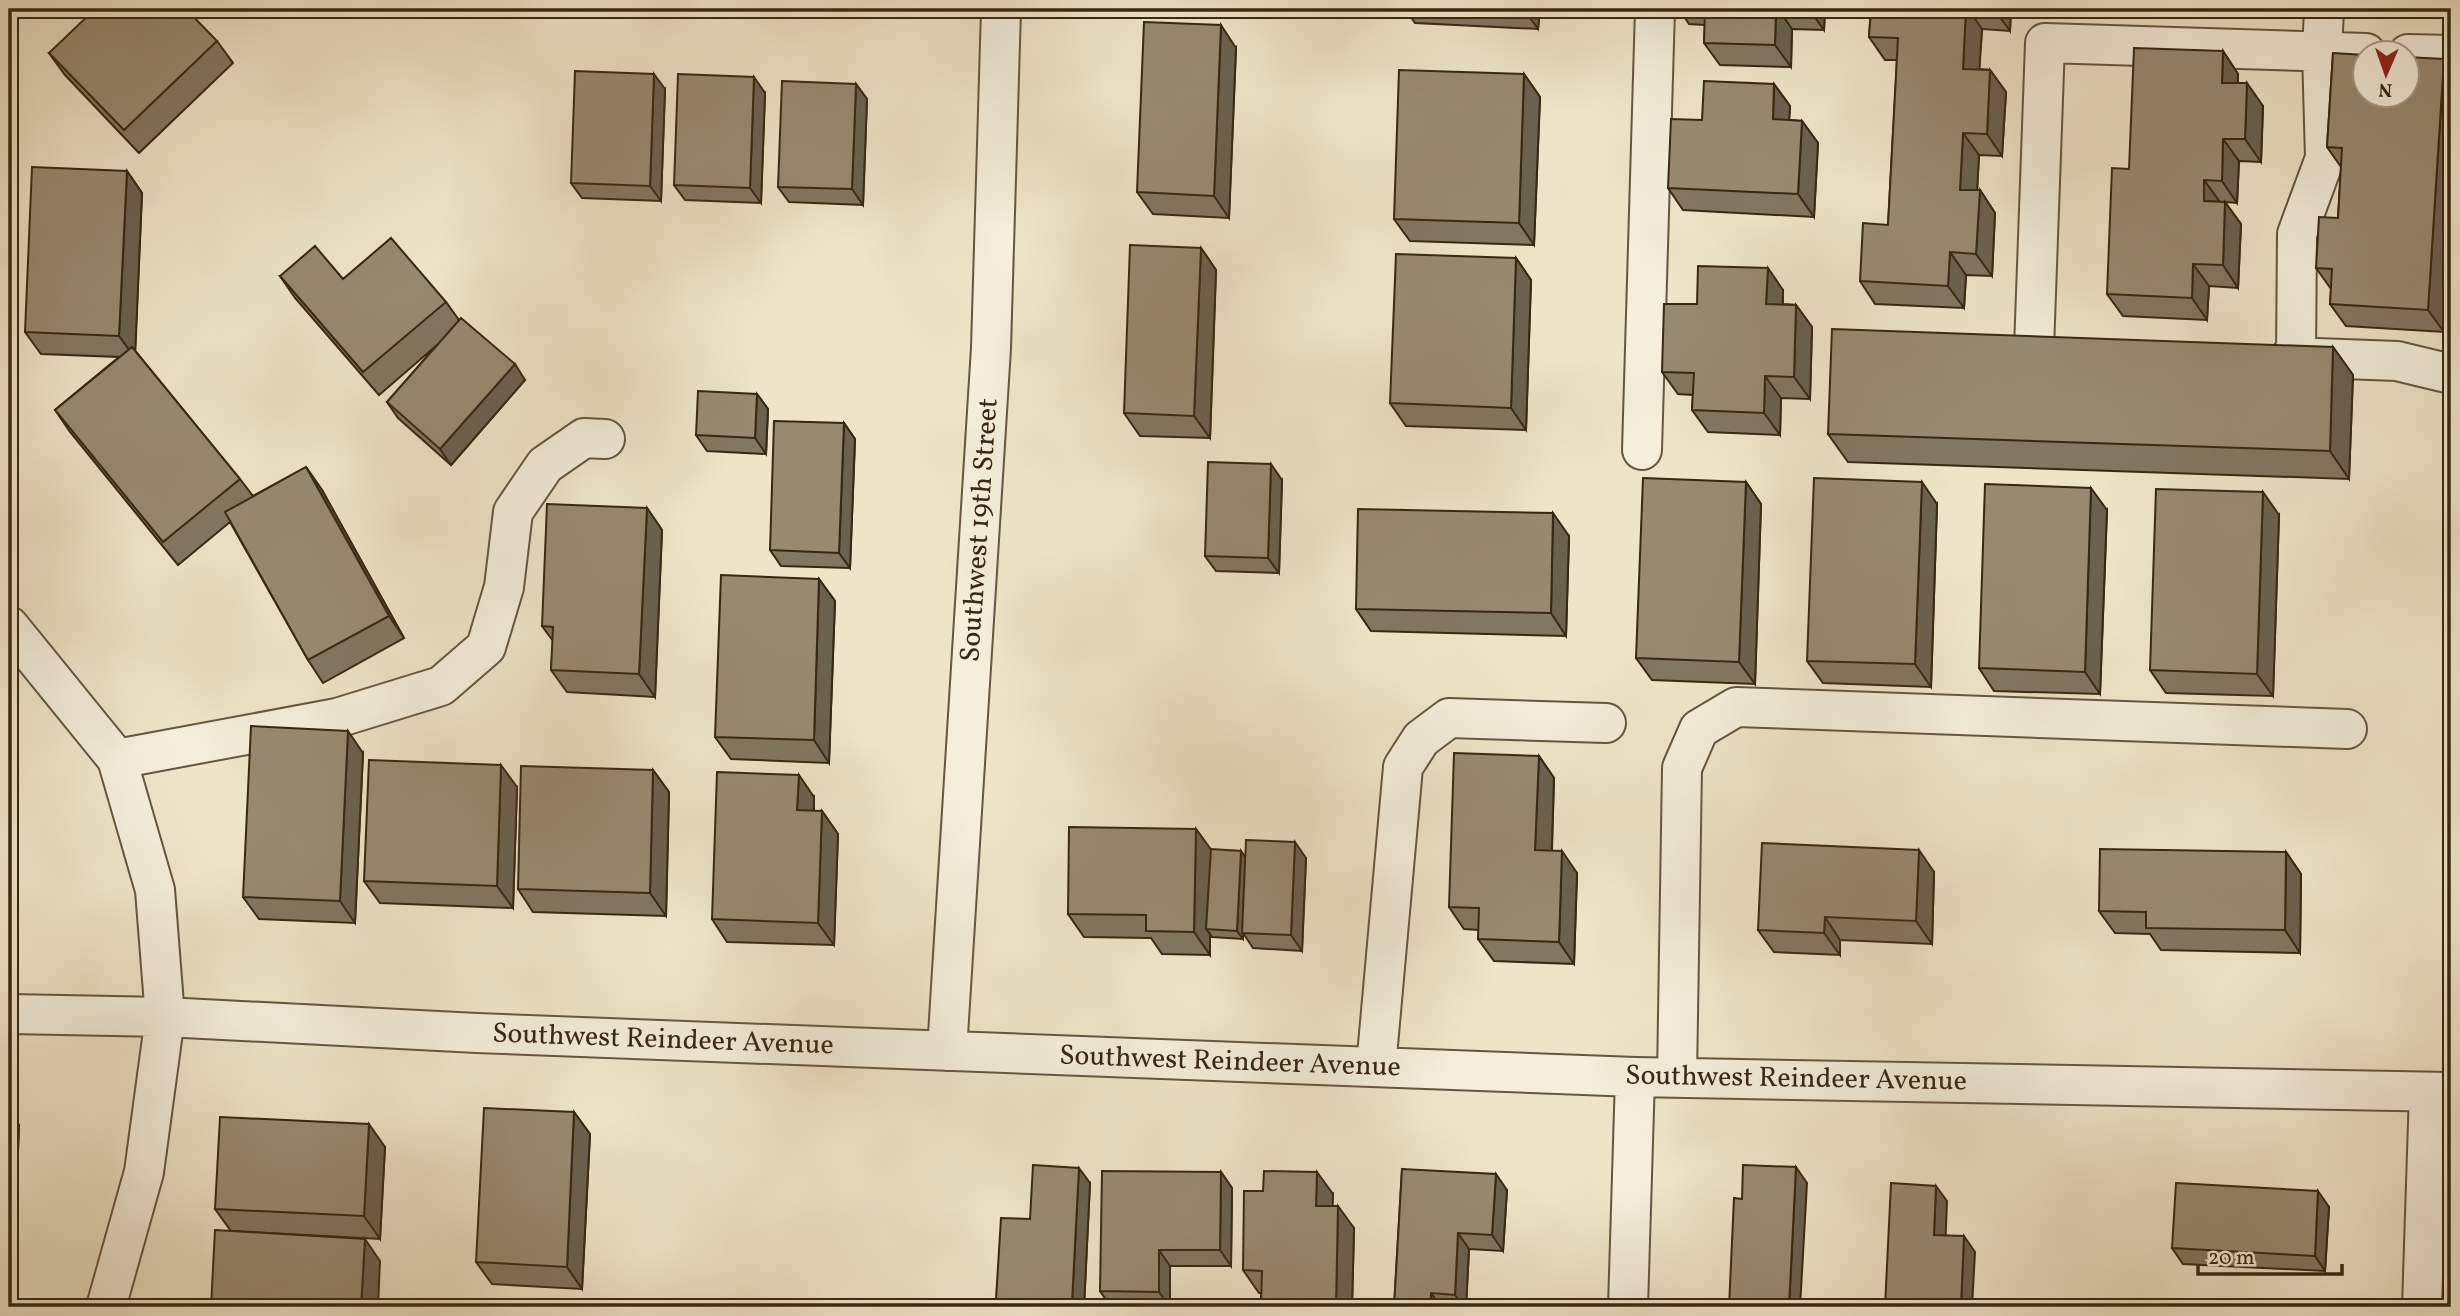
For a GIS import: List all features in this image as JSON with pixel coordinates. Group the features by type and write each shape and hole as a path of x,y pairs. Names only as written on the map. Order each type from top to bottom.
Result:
{"street":[{"name":"Southwest 19th Street","path":"947,1051 991,348 1001,9"},
{"path":"1642,450 1655,9"},
{"path":"2296,357 2297,234 2325,158 2322,52 2324,9"},
{"path":"2034,349 2045,43 2352,53"},
{"path":"2422,54 2451,55"},
{"path":"1993,348 2075,350"},
{"path":"2255,356 2397,361 2451,373"},
{"path":"117,759 337,718 441,686 486,648 504,587 513,512 545,465 584,438 605,439"},
{"path":"9,626 117,759 155,890 165,1017 144,1172 106,1307"},
{"path":"1677,1077 1682,768 1699,729 1736,707 2347,729"},
{"path":"1376,1067 1403,767 1421,739 1449,718 1606,723"},
{"name":"Southwest Reindeer Avenue","path":"9,1014 165,1017 477,1033 1635,1077 2440,1092"},
{"path":"1628,1307 1635,1077"},
{"path":"2422,1307 2440,1092"}],"building":[{"path":"95,9 186,9 217,41 124,130 49,53"},
{"path":"1705,9 1776,9 1775,45 1704,43"},
{"path":"1871,9 1966,9 1963,69 1990,70 1987,134 1963,133 1960,190 1980,190 1976,254 1950,252 1948,286 1860,281 1863,223 1888,225 1898,38 1869,37"},
{"path":"1144,22 1221,25 1214,196 1137,192"},
{"path":"2134,48 2223,51 2222,83 2247,83 2245,139 2223,139 2222,181 2204,180 2204,201 2225,202 2223,265 2193,264 2192,298 2107,294 2112,168 2129,169"},
{"path":"2333,53 2352,54 2352,108 2422,108 2422,58 2444,59 2428,310 2330,304 2332,269 2316,268 2319,217 2338,218 2342,148 2327,147"},
{"path":"1399,70 1524,74 1519,223 1394,219"},
{"path":"575,71 654,74 650,186 571,183"},
{"path":"678,74 754,77 750,188 674,185"},
{"path":"782,81 856,84 852,189 778,187"},
{"path":"1704,81 1774,84 1773,119 1802,121 1798,194 1668,188 1671,119 1702,120"},
{"path":"32,167 127,171 119,336 25,332"},
{"path":"391,238 446,302 363,372 280,276 315,246 343,279"},
{"path":"1130,245 1201,248 1194,416 1124,413"},
{"path":"1396,254 1516,258 1511,408 1390,403"},
{"path":"1698,266 1768,268 1766,304 1796,305 1794,377 1765,376 1764,413 1692,410 1694,373 1662,372 1664,304 1697,304"},
{"path":"461,318 515,364 440,449 387,402"},
{"path":"1832,329 2333,347 2330,451 1828,434"},
{"path":"132,347 240,479 163,542 55,410"},
{"path":"698,391 757,394 755,438 696,435"},
{"path":"774,421 844,423 839,553 770,550"},
{"path":"1208,462 1271,464 1268,558 1205,556"},
{"path":"306,467 389,616 308,660 225,512"},
{"path":"1643,478 1746,482 1739,662 1636,658"},
{"path":"1814,478 1922,482 1915,664 1807,661"},
{"path":"1985,484 2091,488 2085,672 1979,668"},
{"path":"2156,489 2263,492 2257,674 2150,670"},
{"path":"547,504 647,508 639,674 551,670 553,627 542,626"},
{"path":"1358,509 1553,513 1551,613 1356,609"},
{"path":"721,575 819,579 814,740 715,737"},
{"path":"251,726 348,731 340,901 243,897"},
{"path":"1454,753 1539,756 1535,850 1562,851 1559,942 1478,939 1479,908 1449,907"},
{"path":"369,760 501,765 497,886 364,881"},
{"path":"521,766 653,770 650,893 518,889"},
{"path":"717,772 799,775 797,810 822,811 818,923 712,919"},
{"path":"1069,827 1196,829 1194,932 1146,931 1146,915 1068,914"},
{"path":"1246,840 1295,842 1291,935 1242,933"},
{"path":"1762,843 1919,850 1916,921 1825,917 1824,933 1758,930"},
{"path":"1211,849 1241,851 1237,931 1206,929"},
{"path":"2100,849 2286,852 2285,930 2146,928 2146,912 2099,911"},
{"path":"484,1108 574,1112 567,1267 476,1262"},
{"path":"220,1117 369,1124 364,1216 215,1209"},
{"path":"1033,1165 1079,1168 1072,1303 996,1299 1001,1218 1030,1219"},
{"path":"1743,1165 1796,1167 1789,1307 1729,1307 1734,1198 1742,1199"},
{"path":"1402,1169 1496,1174 1492,1235 1458,1233 1455,1295 1431,1293 1430,1307 1394,1307"},
{"path":"1102,1171 1221,1172 1220,1250 1159,1250 1159,1292 1100,1291"},
{"path":"1264,1171 1317,1172 1316,1206 1338,1206 1336,1306 1261,1305 1262,1271 1243,1270 1244,1191 1263,1191"},
{"path":"1891,1183 1936,1186 1934,1235 1964,1236 1961,1307 1885,1307"},
{"path":"2176,1183 2318,1191 2315,1256 2172,1248"},
{"path":"215,1230 365,1239 361,1307 211,1307"}]}
